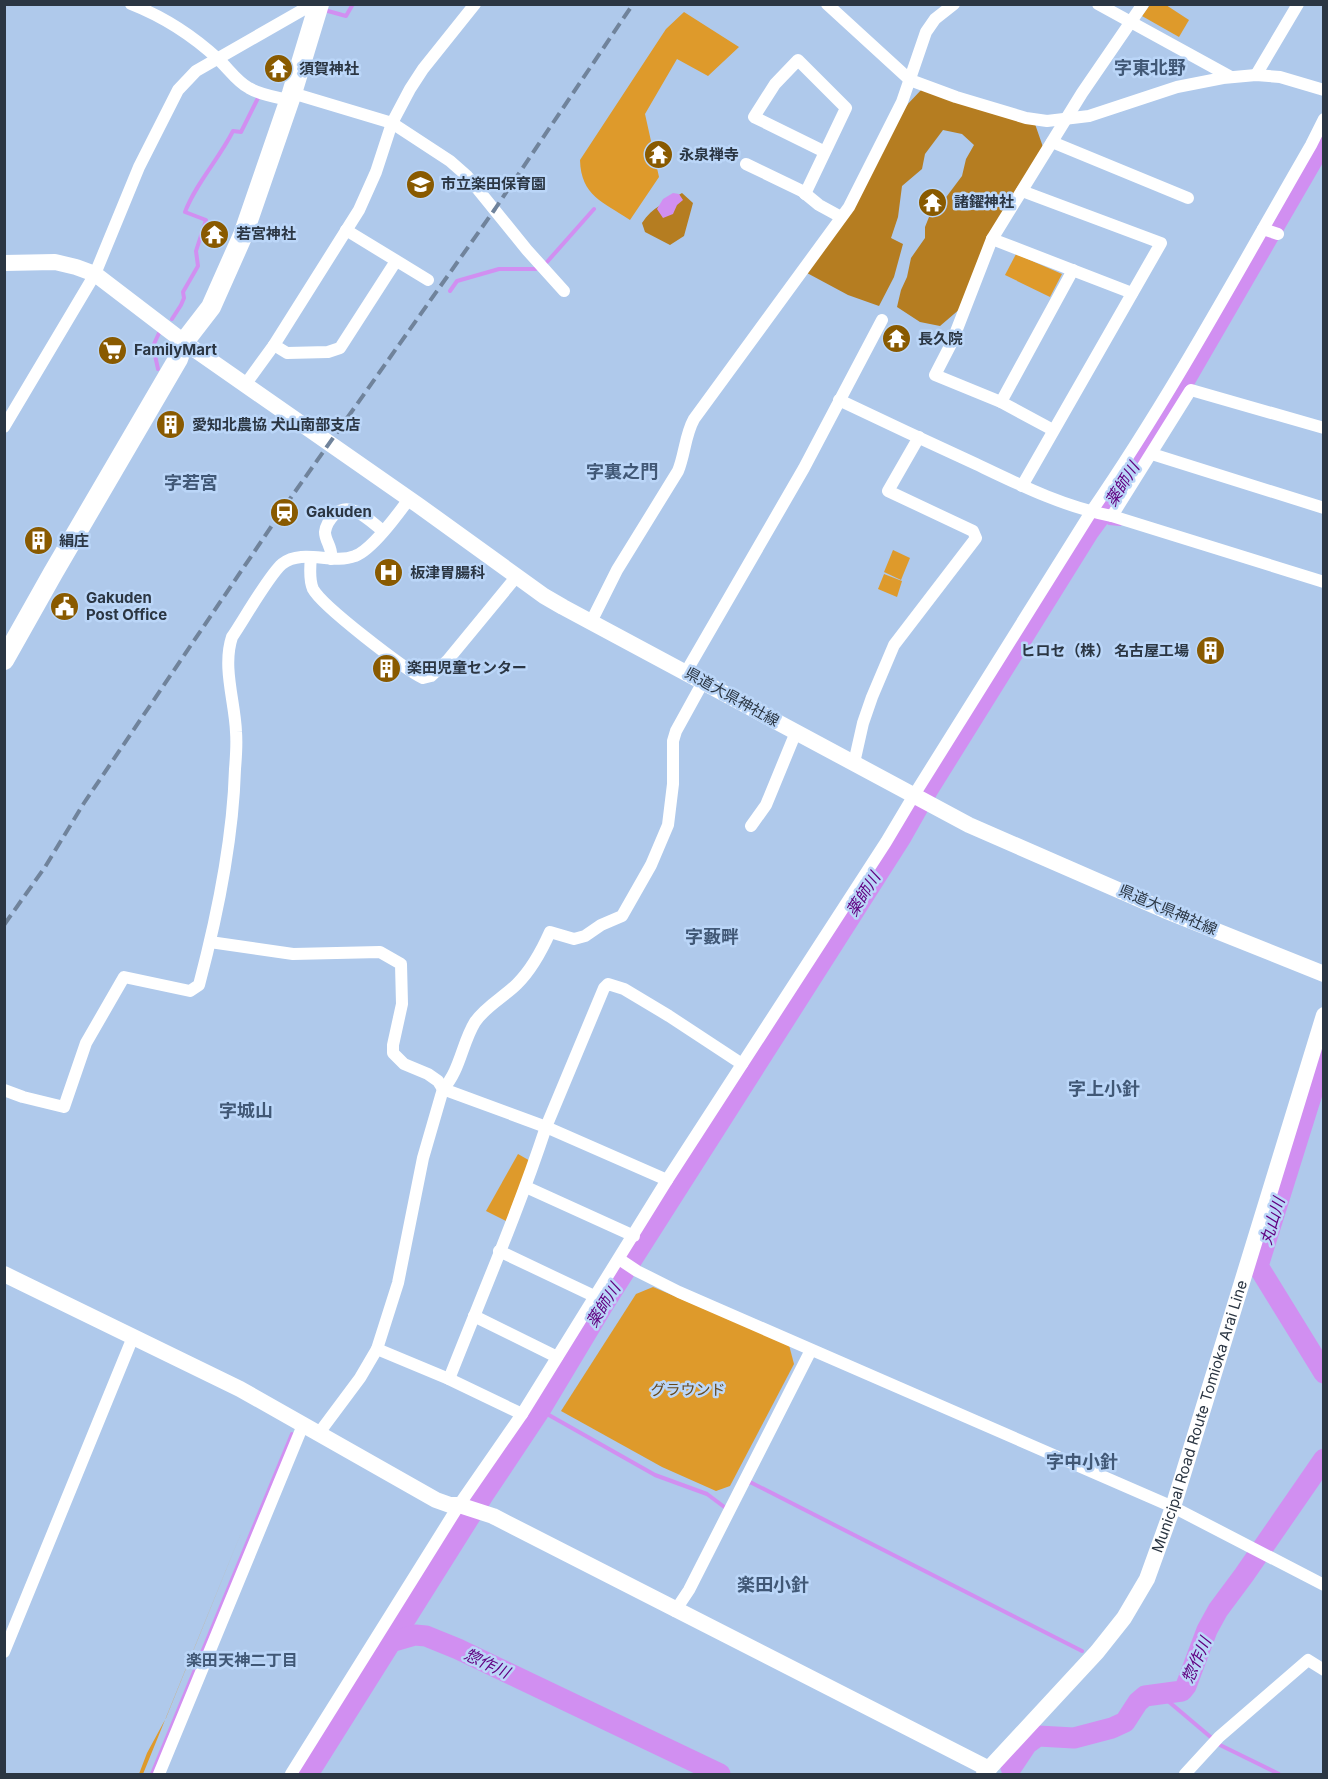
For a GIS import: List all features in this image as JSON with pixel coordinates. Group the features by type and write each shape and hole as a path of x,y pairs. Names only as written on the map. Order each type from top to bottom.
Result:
{"main road":[{"path":"4,660 178,359 184,342 211,307 243,235 291,97 319,4"}],"street":[{"path":"131,4 186,32 217,58 241,84 250,89 392,123 450,160 467,176 527,250 564,291"},
{"path":"4,427 95,274 140,166 178,90 196,71 313,4"},
{"path":"245,385 274,345 358,210 376,172 392,123 410,88 475,4"},
{"path":"827,4 910,80 956,97 1026,118 1047,121 1089,116 1177,87 1231,77 1256,75 1280,77 1323,90"},
{"path":"591,621 616,570 678,471 684,458 688,430 694,419 849,207 902,102 926,32 935,19 954,4"},
{"path":"1098,4 1231,77"},
{"path":"1053,430 1001,402 935,375 952,342 992,239 1066,120 1143,4"},
{"path":"1256,75 1298,4"},
{"path":"805,194 846,108 798,60 775,84 754,117 825,152"},
{"path":"291,1774 459,1505 522,1414 594,1296 621,1261 668,1180 886,842 1169,390 1311,145 1323,119"},
{"path":"1052,142 1188,198"},
{"path":"746,164 805,194 819,205 842,217"},
{"path":"1022,191 1161,243 1022,486"},
{"path":"1263,229 1278,234"},
{"path":"346,230 428,280"},
{"path":"992,239 1132,293"},
{"path":"274,345 287,353 328,352 340,348 396,261"},
{"name":"県道大県神社線","path":"4,263 55,262 95,274 184,342 544,596 702,682 969,825 1164,910 1323,974"},
{"path":"1001,402 1073,270"},
{"path":"686,672 804,468 882,320"},
{"path":"1112,516 1191,390 1323,428"},
{"path":"839,400 1022,486 1091,512 1112,516 1323,582"},
{"path":"854,763 862,723 894,645 976,538 973,531 888,491 919,437"},
{"path":"1152,454 1323,508"},
{"path":"4,1090 64,1107 86,1043 124,977 190,991 199,985 210,942 231,823 237,732 230,679 229,646 232,637 282,564 311,557 349,558 361,554 409,499"},
{"path":"331,559 332,548 325,531 336,513 344,509 355,511 383,531"},
{"path":"311,557 312,588 326,604 374,644 423,678 431,676 447,661 517,576"},
{"path":"319,1433 360,1378 377,1349 398,1283 423,1158 443,1089 451,1081 465,1040 476,1020 517,984 532,964 550,932 574,939 585,936 601,925 622,916 651,865 668,825 676,730 702,682"},
{"path":"751,826 766,805 796,732"},
{"path":"210,942 293,954 380,951 401,964 402,1004 393,1053 404,1064 428,1074 438,1081 443,1089 546,1127 668,1180"},
{"path":"449,1379 526,1187 546,1127 604,988 608,984 624,989 742,1064"},
{"name":"Municipal Road Route Tomioka Arai Line","path":"991,1773 1097,1652 1124,1618 1147,1579 1173,1507 1323,1015"},
{"path":"526,1187 634,1236"},
{"path":"499,1251 594,1296"},
{"path":"621,1261 679,1292 1173,1507 1323,1585"},
{"path":"4,1274 240,1389 436,1500 492,1516 991,1773"},
{"path":"474,1316 557,1357"},
{"path":"4,1652 133,1336"},
{"path":"377,1349 449,1379 522,1414"},
{"path":"675,1611 689,1590 811,1350"},
{"path":"159,1774 303,1425"},
{"path":"1185,1774 1216,1740 1308,1660 1323,1670"}],"green space":[{"path":"1150,5 1166,5 1189,20 1179,37 1142,16"},
{"path":"684,12 739,47 708,76 677,59 645,114 659,177 630,220 603,203 589,190 581,172 580,160 666,29"},
{"path":"1016,254 1062,274 1050,297 1005,275"},
{"path":"893,550 910,558 901,580 884,572"},
{"path":"884,574 902,581 897,597 878,589"},
{"path":"518,1154 532,1162 506,1221 486,1211"},
{"name":"グラウンド","path":"653,1287 789,1345 794,1364 730,1486 716,1491 662,1467 561,1411 636,1294"},
{"path":"165,1720 143,1774 139,1774 147,1753"}],"shaded area":[{"name":"諸鑃神社","path":"922,89 1035,124 1043,147 961,308 940,326 920,322 897,307 911,258 925,238 925,227 931,212 941,204 962,176 966,159 974,145 962,134 943,130 925,154 922,169 902,186 898,217 891,238 903,244 894,277 879,306 848,295 807,273 905,107"},
{"path":"673,193 679,194 683,200 677,205 673,214 663,218 657,209 663,199"},
{"path":"682,193 693,203 684,236 670,245 645,232 642,223 650,213"}],"waterway":[{"path":"328,11 346,16 353,4"},
{"path":"172,319 184,298 183,292 198,266 196,251 206,220 185,212 195,191 233,131 241,132 259,96"},
{"name":"薬師川","path":"391,1642 901,837 927,791 1089,531 1116,494 1153,435 1324,140"},
{"path":"547,262 594,209"},
{"path":"450,291 457,281 499,269 536,269"},
{"path":"158,369 153,346 160,331"},
{"path":"1109,523 1120,524"},
{"name":"丸山川","path":"1324,1055 1258,1266 1324,1373"},
{"path":"540,1410 655,1475 707,1494 727,1509"},
{"path":"152,1774 292,1434"},
{"name":"惣作川","path":"1011,1768 1027,1744 1038,1736 1074,1738 1112,1728 1125,1722 1138,1702 1145,1696 1182,1691 1186,1686 1207,1630 1218,1610 1324,1459"},
{"path":"749,1483 1082,1651"},
{"name":"惣作川","path":"308,1774 391,1642 415,1635 426,1636 458,1649 720,1774"},
{"path":"1168,1701 1220,1745 1279,1774"}],"railway":[{"path":"4,925 292,496 495,209 633,4"}],"place":[{"name":"須賀神社","path":"278,69"},
{"name":"永泉禅寺","path":"658,155"},
{"name":"市立楽田保育園","path":"420,184"},
{"name":"諸鑃神社","path":"933,202"},
{"name":"若宮神社","path":"215,234"},
{"name":"長久院","path":"897,339"},
{"name":"FamilyMart","path":"113,350"},
{"name":"愛知北農協 犬山南部支店","path":"171,425"},
{"name":"Gakuden","path":"285,512"},
{"name":"絹庄","path":"38,541"},
{"name":"板津胃腸科","path":"389,573"},
{"name":"Gakuden Post Office","path":"65,607"},
{"name":"ヒロセ（株） 名古屋工場","path":"1210,651"},
{"name":"楽田児童センター","path":"386,668"}],"district":[{"name":"字東北野","path":"1150,68"},
{"name":"字裏之門","path":"622,472"},
{"name":"字若宮","path":"191,483"},
{"name":"字藪畔","path":"712,937"},
{"name":"字上小針","path":"1104,1089"},
{"name":"字城山","path":"246,1111"},
{"name":"字中小針","path":"1082,1462"},
{"name":"楽田小針","path":"773,1585"},
{"name":"楽田天神二丁目","path":"242,1660"}]}
